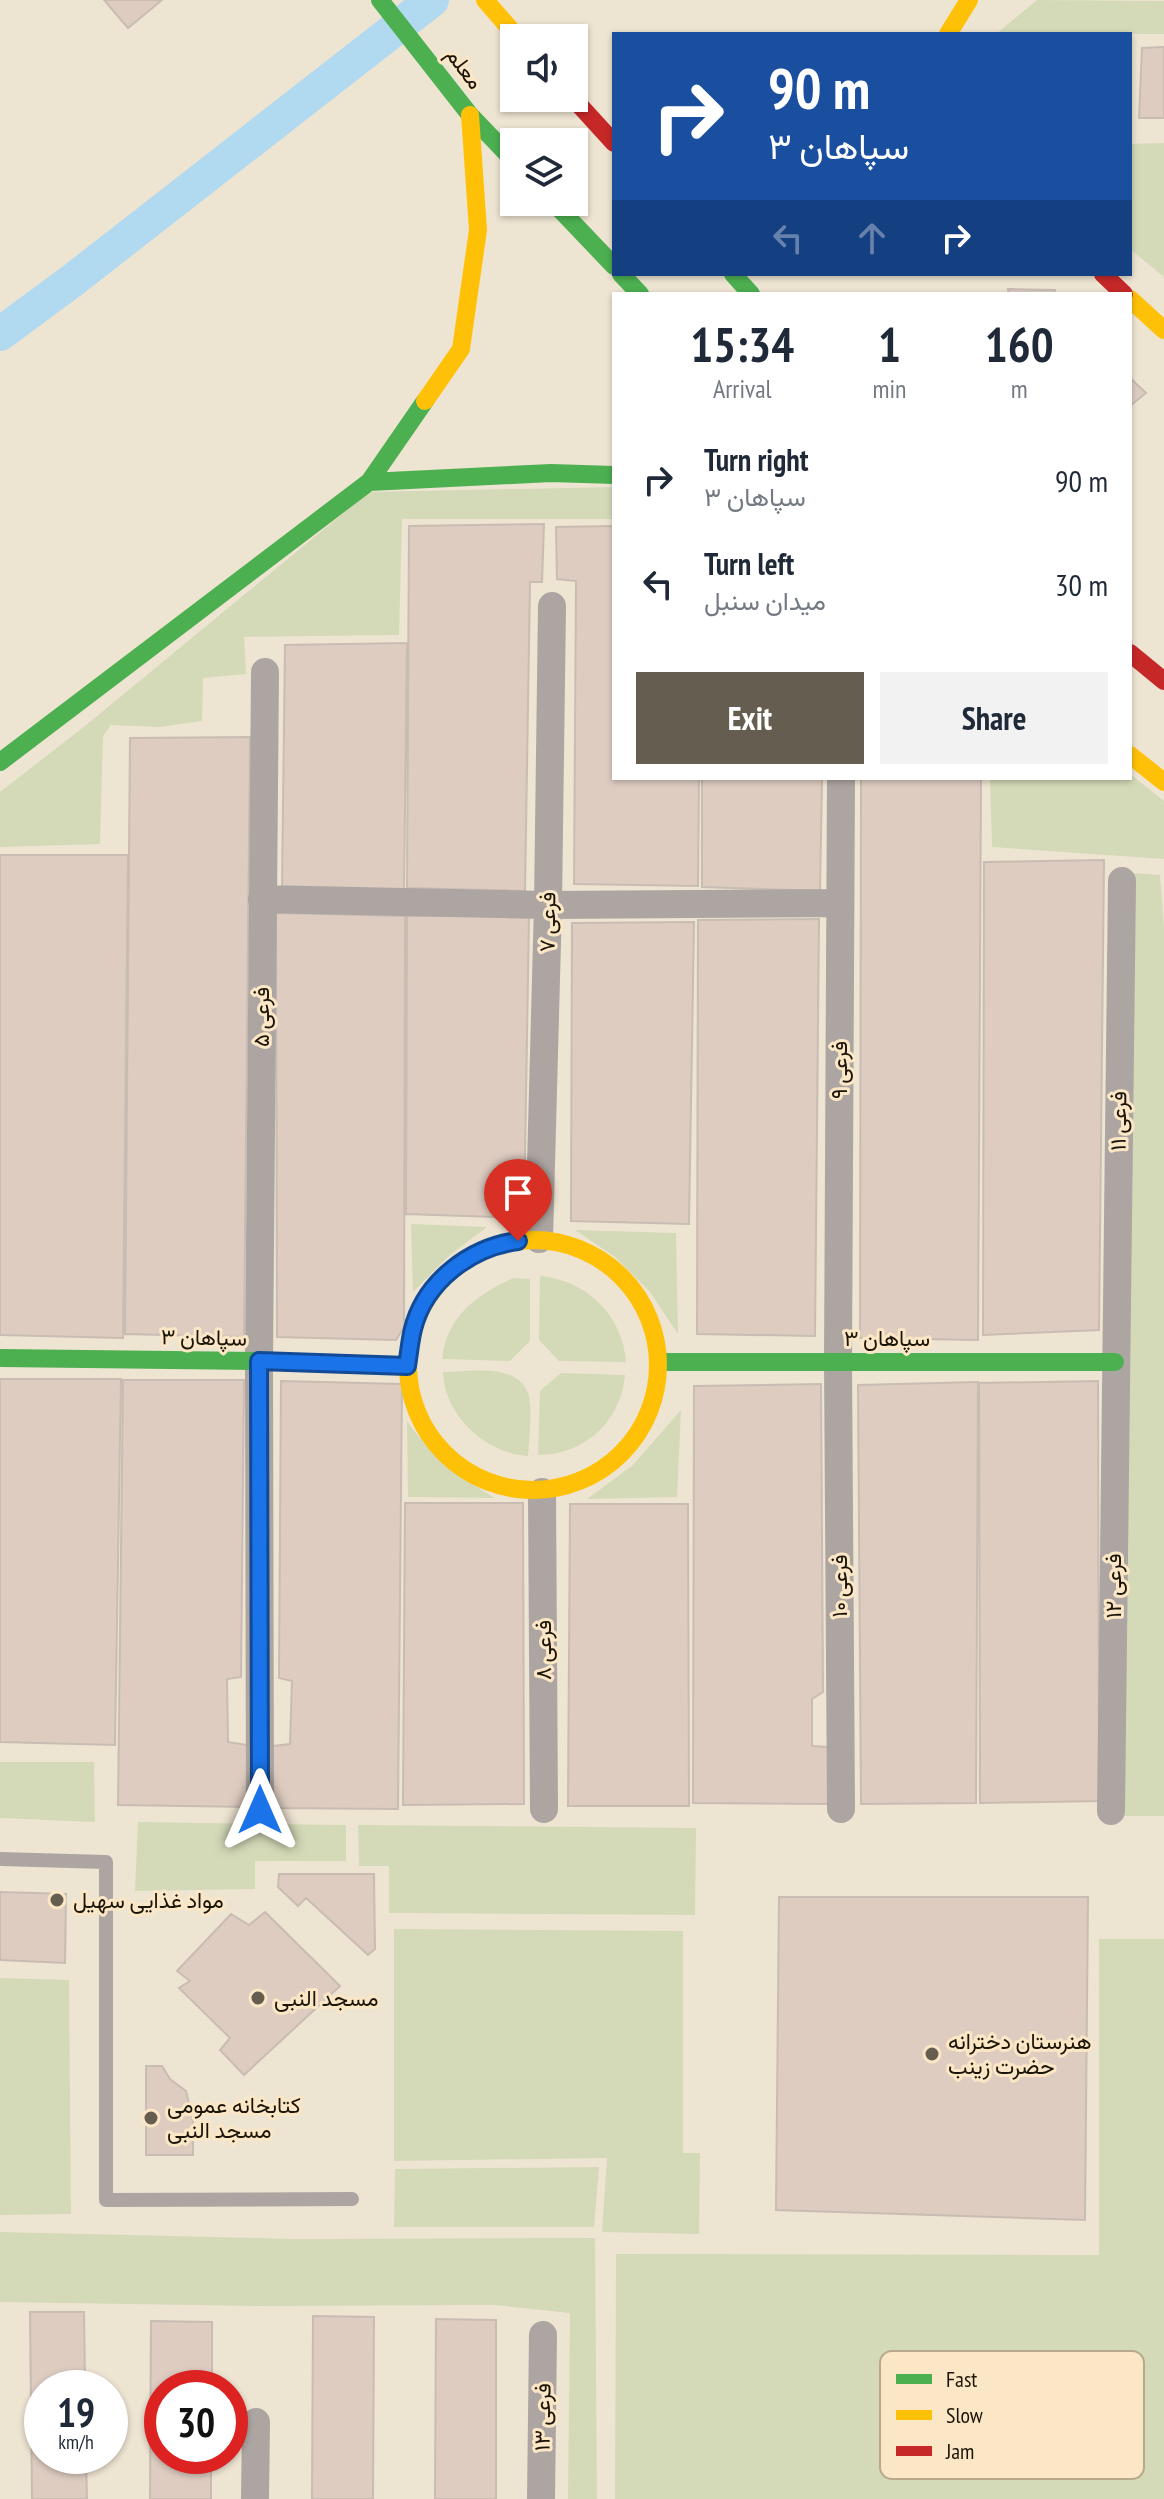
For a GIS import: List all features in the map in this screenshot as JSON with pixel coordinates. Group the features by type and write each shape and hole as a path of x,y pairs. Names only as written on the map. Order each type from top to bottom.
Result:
{"street":[{"name":"معلم","path":"380,0 470,115 500,146"},
{"path":"949,32 969,0"},
{"path":"490,7 505,24"},
{"path":"586,112 612,141"},
{"path":"0,762 369,482 461,349 478,230 470,115"},
{"path":"566,216 612,264"},
{"path":"623,276 638,292"},
{"path":"735,276 749,292"},
{"path":"1105,276 1122,292"},
{"path":"1132,301 1164,330"},
{"path":"369,482 551,473 612,475"},
{"name":"فرعی ۷","path":"539,1239 552,606"},
{"path":"1132,655 1164,681"},
{"name":"فرعی ۵","path":"260,1810 259,1361 265,672"},
{"path":"1132,757 1164,782"},
{"name":"فرعی ۹","path":"838,1362 841,780"},
{"name":"فرعی ۱۱","path":"1115,1362 1122,881"},
{"path":"262,899 548,905 839,903"},
{"path":"539,1239 576,1246 609,1264 635,1291 653,1325 659,1362 654,1400 638,1435 613,1464 580,1483 542,1492 501,1488 464,1471 433,1444 414,1407 407,1366 413,1326 432,1289 461,1261 498,1244 539,1239"},
{"name":"سپاهان ۳","path":"0,1358 407,1366"},
{"name":"سپاهان ۳","path":"659,1362 1115,1362"},
{"name":"فرعی ۱۰","path":"838,1362 841,1809"},
{"name":"فرعی ۱۲","path":"1111,1811 1115,1362"},
{"name":"فرعی ۸","path":"542,1492 544,1809"},
{"name":"فرعی ۱۳","path":"541,2499 543,2335"},
{"path":"255,2499 256,2422"}],"lane":[{"path":"0,1859 106,1862 106,2200 352,2199"}],"green space":[{"path":"1037,0 1164,1 1164,34 998,32"},
{"path":"1164,143 1164,277 1132,251 1132,144"},
{"path":"612,487 612,519 402,519 399,635 244,637 246,674 203,678 202,721 160,727 111,725 103,736 100,844 0,847 0,792 85,726 369,492"},
{"path":"1132,776 1164,801 1164,859 992,847 990,780 1132,780"},
{"path":"1134,873 1160,875 1164,928 1164,1816 1124,1816"},
{"path":"411,1224 487,1227 450,1255 413,1292"},
{"path":"575,1230 676,1233 678,1334 650,1292 615,1257"},
{"path":"540,1276 572,1285 599,1303 618,1329 626,1362 559,1361 539,1340"},
{"path":"513,1278 530,1279 530,1341 510,1361 442,1359 445,1344 457,1319 476,1300"},
{"path":"491,1371 503,1373 522,1383 530,1406 528,1456 497,1448 470,1429 451,1403 443,1372"},
{"path":"561,1373 625,1375 616,1407 598,1432 571,1449 538,1455 540,1391"},
{"path":"681,1410 677,1497 587,1499 633,1465"},
{"path":"407,1421 446,1465 495,1498 408,1497"},
{"path":"0,1762 94,1762 95,1822 0,1818"},
{"path":"138,1822 346,1825 346,1861 255,1861 255,1889 135,1891"},
{"path":"358,1825 696,1828 695,1915 389,1913 389,1866 359,1866"},
{"path":"394,1929 683,1931 683,2153 700,2153 699,2234 602,2232 607,2158 394,2161"},
{"path":"1099,1939 1164,1939 1164,2499 615,2499 616,2254 1099,2255"},
{"path":"0,1978 69,1980 71,2214 0,2215"},
{"path":"599,2167 594,2227 394,2227 395,2169"},
{"path":"0,2232 293,2239 595,2238 597,2499 568,2499 570,2313 495,2305 258,2306 0,2302"}],"building":[{"path":"104,0 162,0 128,28"},
{"path":"1164,47 1164,118 1139,118 1142,48"},
{"path":"1008,289 1055,290 1054,292 1009,292"},
{"path":"1132,380 1146,393 1132,404"},
{"path":"544,524 542,582 530,582 525,891 407,888 409,526"},
{"path":"612,526 612,780 699,780 698,886 574,884 576,581 557,579 556,527"},
{"path":"407,643 404,890 282,888 285,645"},
{"path":"250,737 244,1337 125,1334 130,738"},
{"path":"702,780 822,780 820,891 702,887"},
{"path":"861,780 981,780 978,1340 860,1338"},
{"path":"0,855 128,855 123,1338 0,1335"},
{"path":"1104,860 1099,1330 983,1335 984,862"},
{"path":"276,913 405,916 404,1327 396,1340 277,1337"},
{"path":"529,915 524,1218 406,1214 407,916"},
{"path":"819,919 815,1336 697,1334 698,920"},
{"path":"694,922 689,1224 571,1221 572,923"},
{"path":"0,1379 121,1379 115,1745 0,1742"},
{"path":"123,1380 244,1380 241,1677 227,1679 228,1742 253,1746 251,1807 118,1805"},
{"path":"281,1381 402,1384 398,1809 266,1808 265,1747 290,1744 292,1681 279,1678"},
{"path":"1098,1381 1099,1801 980,1803 979,1383"},
{"path":"978,1382 976,1803 861,1804 858,1385"},
{"path":"821,1384 823,1692 812,1699 812,1746 828,1747 831,1804 693,1803 694,1386"},
{"path":"405,1503 523,1503 524,1804 403,1805"},
{"path":"570,1504 688,1504 689,1806 568,1806"},
{"path":"279,1874 374,1874 375,1949 368,1955 306,1898 298,1906 278,1887"},
{"path":"0,1892 66,1894 65,1963 0,1960"},
{"name":"هنرستان دخترانه حضرت زینب","path":"779,1897 1088,1897 1085,2220 776,2210"},
{"name":"مسجد النبی","path":"265,1912 340,1986 244,2075 220,2050 230,2038 179,1988 190,1981 177,1971 231,1914 249,1925"},
{"path":"146,2066 162,2066 170,2079 186,2091 193,2121 193,2155 146,2155"},
{"path":"30,2312 84,2312 85,2370 31,2370"},
{"path":"313,2316 374,2317 373,2499 312,2499"},
{"path":"436,2319 496,2320 496,2499 435,2499"},
{"path":"151,2321 212,2322 212,2370 151,2370"},
{"path":"32,2474 86,2474 87,2499 32,2499"},
{"path":"150,2474 211,2474 211,2499 150,2499"}],"waterway":[{"path":"0,334 432,0"}],"traffic: fast":[{"path":"380,0 470,115 500,146"},
{"path":"566,216 612,264"},
{"path":"623,276 638,292"},
{"path":"735,276 749,292"},
{"path":"0,762 369,482 425,401"},
{"path":"369,482 551,473 612,475"},
{"path":"0,1358 407,1366"},
{"path":"659,1362 1115,1362"}],"traffic: slow":[{"path":"485,0 506,24"},
{"path":"949,32 969,0"},
{"path":"425,401 461,349 478,230 470,115"},
{"path":"1132,301 1164,330"},
{"path":"1132,757 1164,782"},
{"path":"521,1240 545,1240 592,1254 622,1276 649,1317 656,1341 658,1365 656,1389 649,1413 622,1454 581,1481 545,1490 521,1490 474,1476 453,1462 436,1445 422,1424 413,1401 408,1377 408,1353 422,1306 436,1285 453,1268 474,1254 497,1245 521,1240"}],"traffic: jam":[{"path":"586,112 612,141"},
{"path":"1105,276 1122,292"},
{"path":"1132,655 1164,681"}],"place":[{"name":"مواد غذایی سهیل","path":"57,1900"},
{"name":"مسجد النبی","path":"258,1998"},
{"name":"هنرستان دخترانه حضرت زینب","path":"932,2054"},
{"name":"کتابخانه عمومی مسجد النبی","path":"151,2118"}],"route":[{"path":"260,1810 259,1361 407,1366 413,1326 432,1289 461,1261 498,1244 518,1241"}]}
